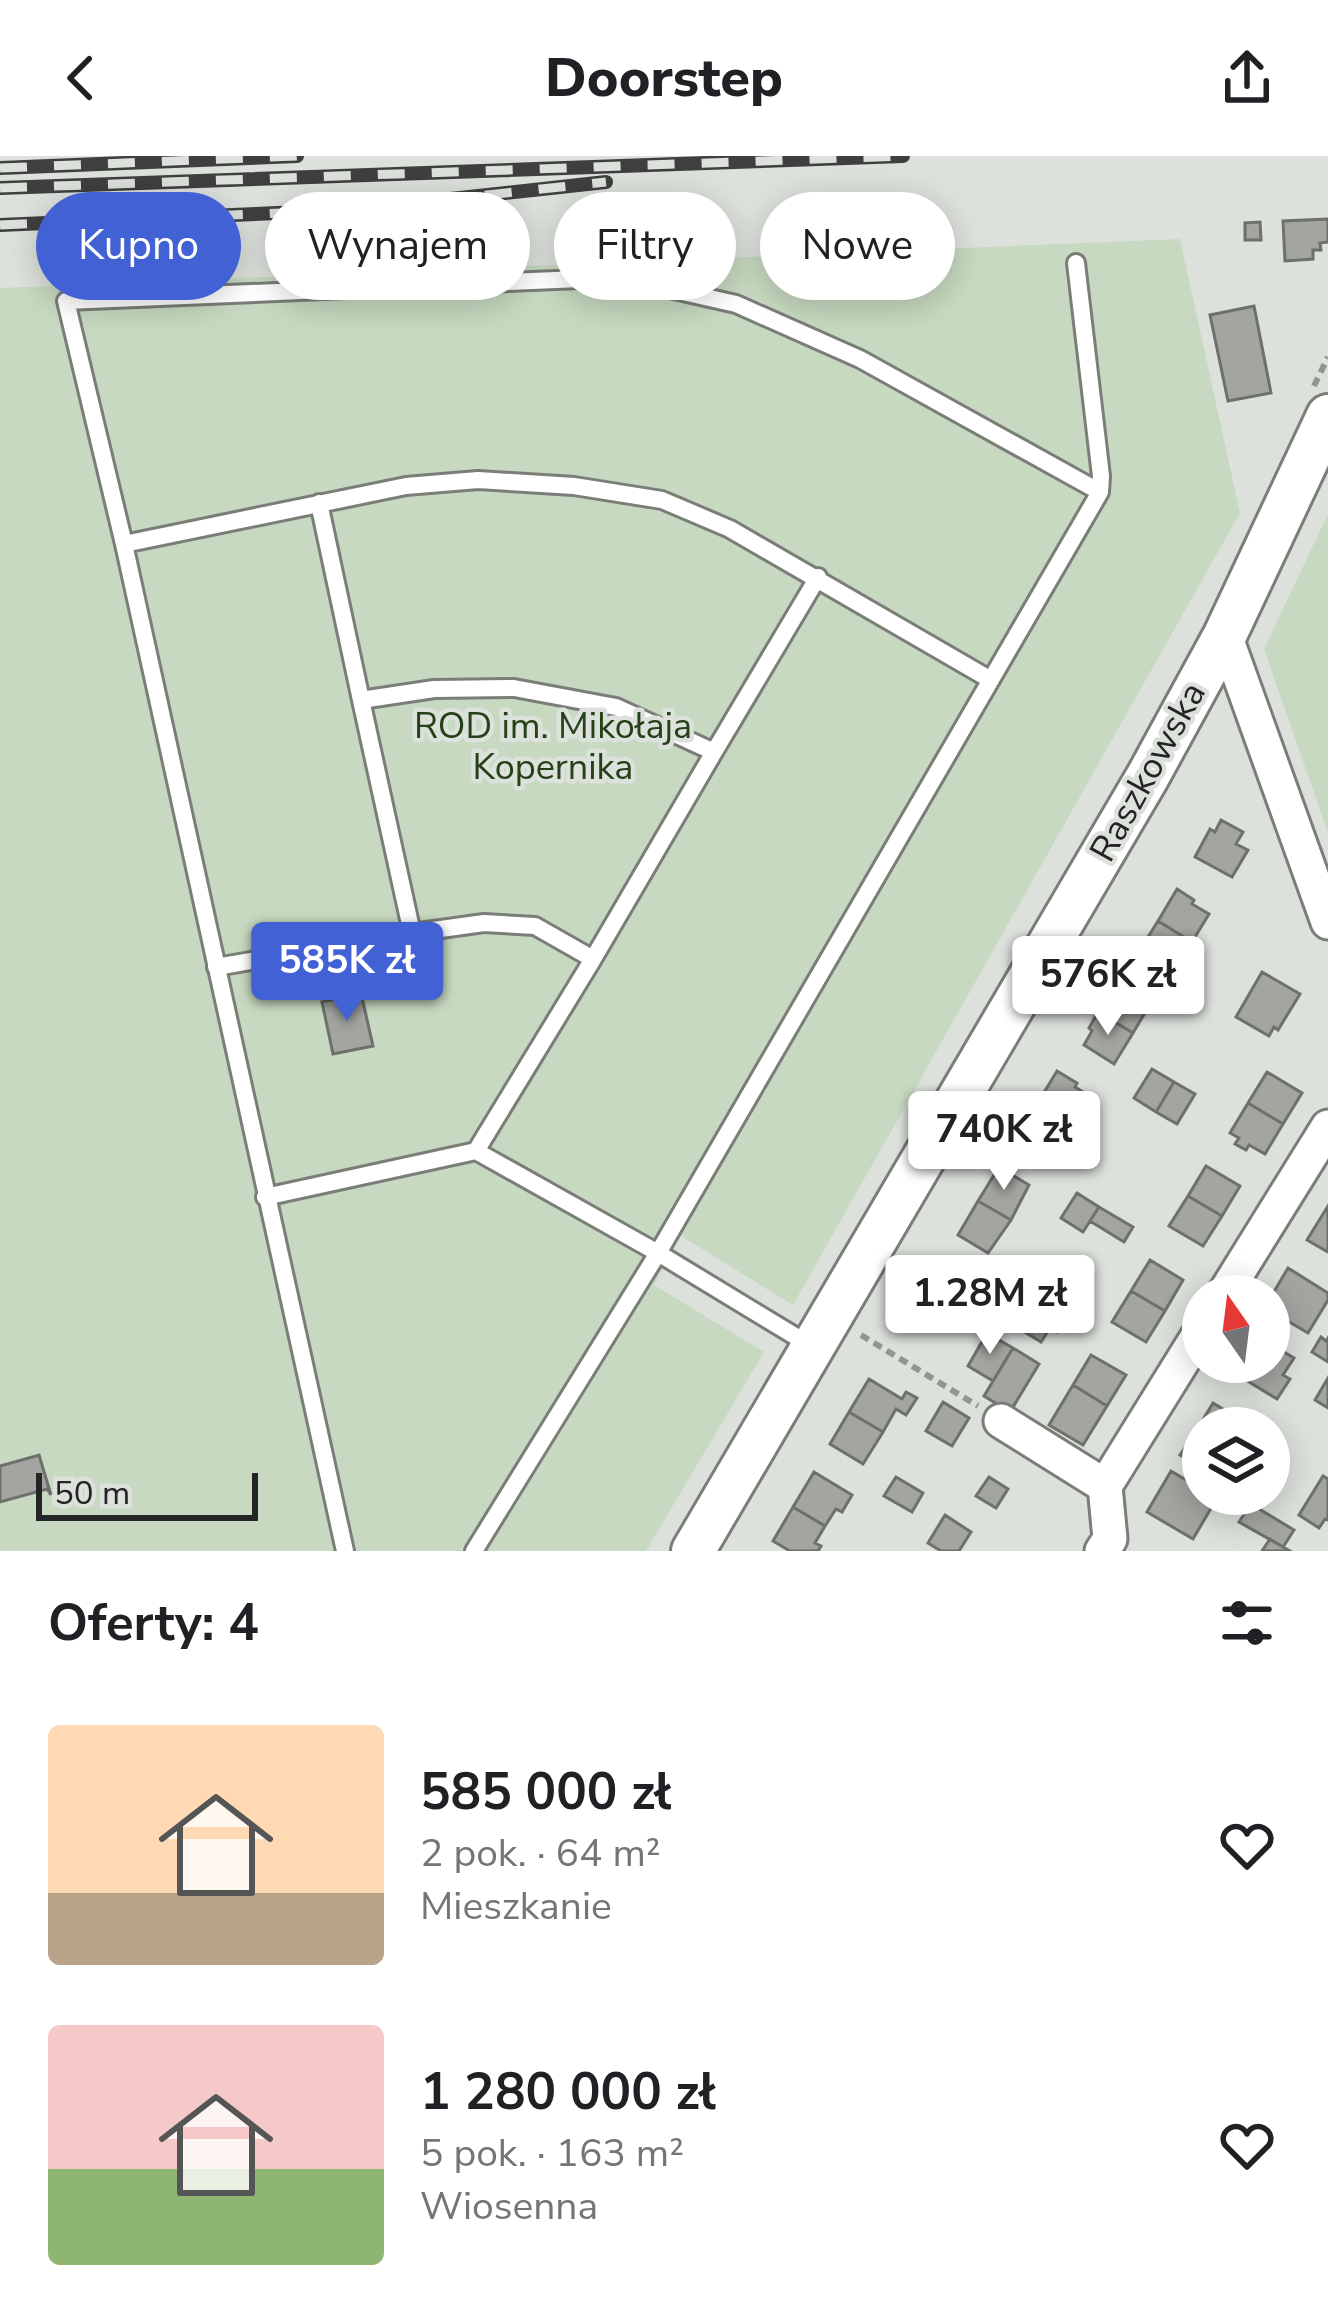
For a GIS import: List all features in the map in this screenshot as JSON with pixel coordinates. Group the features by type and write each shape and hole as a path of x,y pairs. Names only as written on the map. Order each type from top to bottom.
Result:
{"street":[{"name":"Raszkowska","path":"693,1551 1138,793 1225,634 1328,416"},
{"path":"1225,634 1328,922"},
{"path":"1236,1275 1328,1127"},
{"path":"1114,1547 1105,1486 1182,1362"},
{"path":"1001,1420 1105,1486"}],"lane":[{"path":"474,1551 658,1252 1100,492 1076,263"},
{"path":"345,1551 124,544 66,301 580,279 643,283 736,304 839,350 1100,492"},
{"path":"124,544 406,486 478,479 596,489 662,500 730,529 991,680"},
{"path":"319,503 412,933"},
{"path":"476,1151 818,578"},
{"path":"361,700 434,689 514,688 616,707 714,752"},
{"path":"216,967 484,923 535,926 593,958"},
{"path":"266,1197 476,1151 658,1252 814,1348"}],"path":[{"path":"853,1329 1001,1420"}],"green space":[{"name":"ROD im. Mikołaja Kopernika","path":"1180,239 1240,513 793,1305 681,1236 654,1285 764,1352 646,1551 0,1551 0,288 36,287 36,300 241,300 241,278 265,277 265,300 530,300 530,266 554,265 554,300 736,300 736,257 760,256 760,300 955,300 955,248"},
{"path":"1328,514 1328,833 1264,649"}],"building":[{"path":"1328,219 1328,242 1320,243 1321,250 1313,250 1313,259 1285,261 1283,221"},
{"path":"1260,222 1261,240 1245,240 1245,223"},
{"path":"1254,306 1271,393 1228,401 1210,315"},
{"path":"1221,820 1243,832 1236,844 1248,850 1232,877 1195,857 1210,829 1215,832"},
{"path":"1177,889 1209,914 1192,942 1158,921"},
{"path":"1158,921 1192,942 1175,970 1138,953"},
{"path":"1262,972 1300,994 1278,1030 1274,1027 1269,1036 1236,1017"},
{"path":"1121,982 1152,1001 1133,1033 1098,1012"},
{"path":"361,993 373,1046 333,1054 322,1002"},
{"path":"1098,1012 1133,1033 1114,1064 1084,1045"},
{"path":"1152,1069 1174,1082 1156,1112 1134,1098"},
{"path":"1057,1071 1091,1097 1073,1126 1037,1104"},
{"path":"1267,1072 1302,1093 1283,1124 1248,1103"},
{"path":"1174,1082 1195,1094 1177,1124 1156,1112"},
{"path":"1248,1103 1283,1124 1265,1154 1235,1144 1239,1138 1230,1133"},
{"path":"1037,1104 1073,1126 1056,1154 1017,1137"},
{"path":"1206,1166 1240,1186 1222,1216 1188,1196"},
{"path":"999,1167 1029,1185 1011,1220 978,1201"},
{"path":"1077,1193 1099,1207 1083,1232 1061,1218"},
{"path":"1188,1196 1222,1216 1203,1246 1169,1226"},
{"path":"978,1201 1011,1220 988,1253 958,1235"},
{"path":"1328,1206 1328,1252 1307,1240"},
{"path":"1099,1207 1133,1227 1124,1242 1090,1221"},
{"path":"1150,1260 1182,1279 1165,1311 1131,1291"},
{"path":"941,1262 969,1279 955,1315 921,1295"},
{"path":"1037,1263 1056,1275 1040,1302 1021,1291"},
{"path":"1288,1268 1328,1293 1308,1333 1290,1322 1290,1275 1284,1275"},
{"path":"1056,1275 1075,1286 1066,1301 1073,1305 1066,1318 1040,1302"},
{"path":"1021,1291 1040,1302 1023,1331 1004,1319"},
{"path":"1131,1291 1165,1311 1146,1342 1112,1322"},
{"path":"1040,1302 1066,1318 1057,1332 1050,1328 1041,1342 1023,1331"},
{"path":"987,1333 1013,1348 993,1381 968,1366"},
{"path":"1321,1337 1328,1338 1328,1362 1312,1352"},
{"path":"1013,1348 1039,1364 1010,1412 984,1396"},
{"path":"1091,1355 1126,1375 1107,1406 1073,1385"},
{"path":"1328,1378 1328,1408 1315,1400"},
{"path":"869,1379 902,1399 906,1392 917,1398 906,1415 896,1409 883,1432 849,1412"},
{"path":"1251,1383 1287,1383 1277,1399"},
{"path":"1073,1385 1107,1406 1083,1445 1049,1425"},
{"path":"943,1402 969,1418 952,1446 926,1431"},
{"path":"849,1412 883,1432 863,1464 830,1444"},
{"path":"39,1455 51,1495 47,1489 0,1502 0,1466"},
{"path":"1171,1471 1182,1478 1182,1515 1207,1515 1193,1539 1147,1512"},
{"path":"814,1472 852,1495 842,1512 836,1509 825,1526 793,1507"},
{"path":"1323,1476 1328,1479 1328,1520 1319,1528 1299,1515"},
{"path":"896,1477 923,1493 912,1512 884,1496"},
{"path":"989,1477 1008,1489 996,1508 976,1496"},
{"path":"793,1507 825,1526 815,1543 821,1546 818,1551 790,1551 773,1541"},
{"path":"945,1515 971,1532 959,1551 941,1551 928,1543"},
{"path":"1244,1515 1269,1515 1294,1530 1283,1547 1239,1522"},
{"path":"1270,1539 1283,1547 1290,1551 1262,1551"}],"railway":[{"path":"0,168 297,156"},
{"path":"0,188 903,156"},
{"path":"0,225 349,210 606,182"}]}
